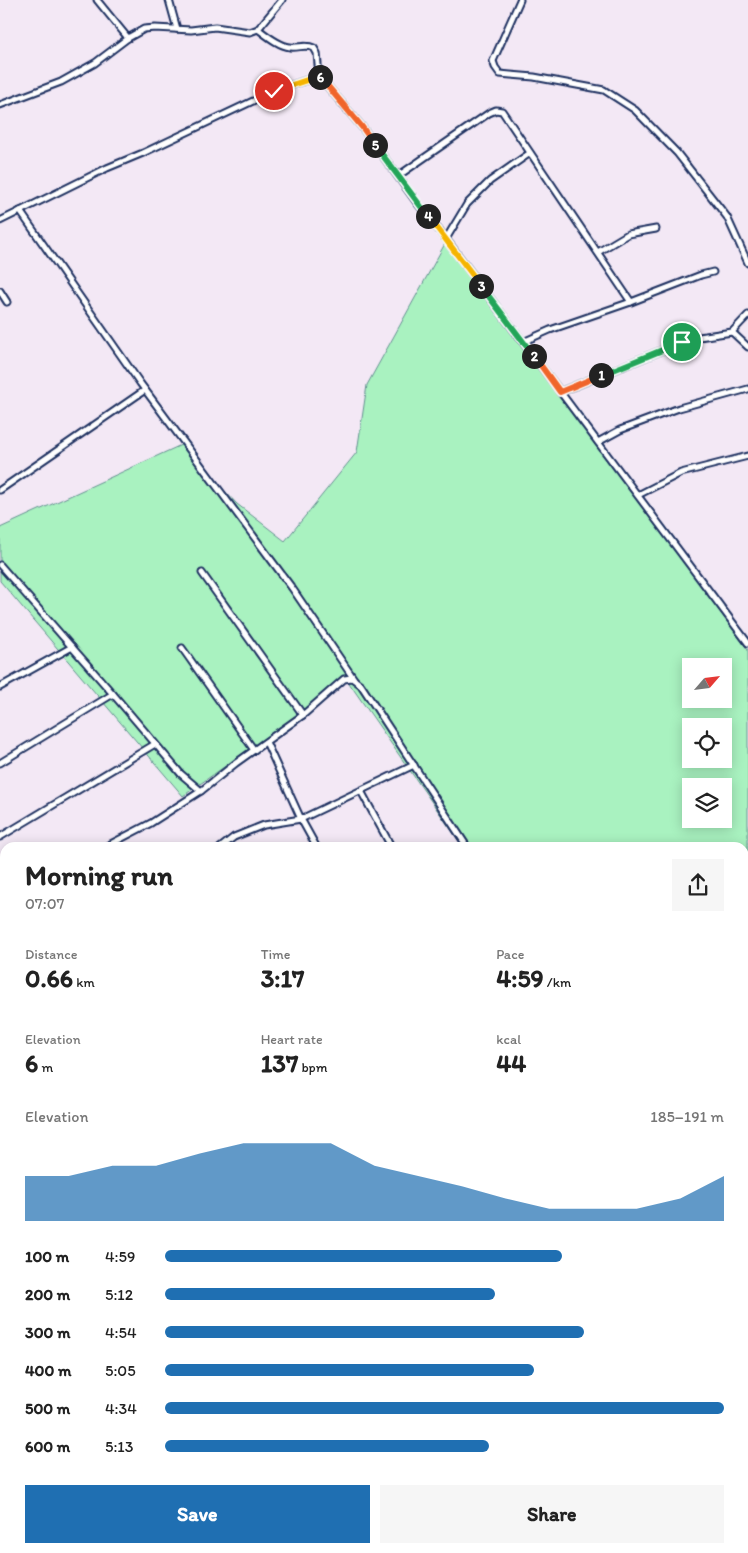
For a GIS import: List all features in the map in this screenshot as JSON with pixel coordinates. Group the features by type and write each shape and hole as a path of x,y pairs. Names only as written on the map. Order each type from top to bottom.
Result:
{"street":[{"path":"97,0 128,38"},
{"path":"169,0 177,30"},
{"path":"0,105 61,82 96,63 128,38 144,29 191,30 215,27 250,32 258,28 282,0"},
{"path":"520,0 493,61 500,74 534,77 604,90 635,110 677,153 727,217 748,264"},
{"path":"258,28 284,45 314,48 317,53 319,76 362,127 748,642"},
{"path":"0,221 106,168 143,154 274,91 319,76"},
{"path":"398,176 489,113 496,110 502,111 631,302"},
{"path":"446,239 467,204 490,182 530,153"},
{"path":"20,211 145,390 292,588 354,679 361,685 464,842"},
{"path":"598,252 628,234 656,229"},
{"path":"523,342 550,330 713,272"},
{"path":"0,291 8,302"},
{"path":"560,392 682,342 699,337 732,332 748,315"},
{"path":"732,332 748,347"},
{"path":"598,442 620,430 679,408 748,389"},
{"path":"0,490 145,390"},
{"path":"638,494 681,474 748,456"},
{"path":"0,565 180,774 201,791"},
{"path":"202,573 303,715"},
{"path":"0,687 72,647"},
{"path":"182,648 254,750"},
{"path":"115,842 151,823 201,791 303,715 344,679 354,679"},
{"path":"0,763 113,694"},
{"path":"266,742 314,842"},
{"path":"0,837 155,744"},
{"path":"228,842 234,837 264,826 301,818 414,765"},
{"path":"361,791 389,842"}],"green space":[{"path":"447,240 748,650 748,842 460,842 347,680 183,796 0,581 0,528 181,445 237,504 285,541 357,452 367,385"}],"route":[{"path":"274,91 319,76 362,127 560,392 682,342"}]}
